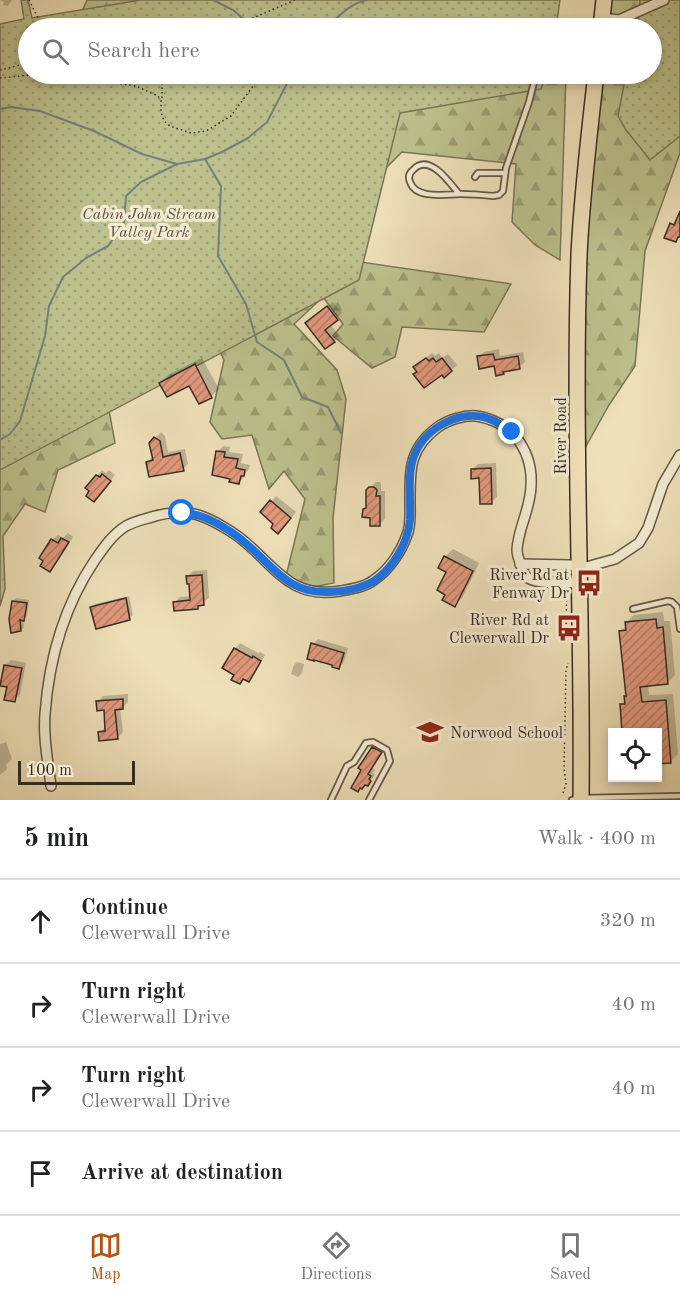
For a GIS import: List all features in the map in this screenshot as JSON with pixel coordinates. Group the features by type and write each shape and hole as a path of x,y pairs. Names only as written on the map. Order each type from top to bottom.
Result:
{"main road":[{"path":"602,18 604,0"},
{"name":"River Road","path":"578,799 575,578 579,253 585,166 595,84"}],"street":[{"path":"624,18 664,0"},
{"path":"51,786 44,717 55,649 67,611 83,578 108,541 125,526 162,514 182,513 201,516 244,541 281,577 296,586 318,592 353,589 372,582 385,572 408,535 413,456 426,436 446,422 474,416 492,420 512,432 524,447 531,469 532,486 517,553 522,573 529,579 543,582 575,578 615,559 639,543 648,528 663,484 680,455"},
{"path":"520,564 571,565 575,578"}],"lane":[{"path":"459,194 445,177 428,165 416,166 409,175 413,188 423,193 447,196 498,195 503,191 505,173 534,84"},
{"path":"475,177 478,173 505,173"},
{"path":"633,609 672,602 677,607 680,629"},
{"path":"331,800 347,766 354,762 366,743 373,742 387,750 390,761 369,800"},
{"path":"578,799 680,796"}],"path":[{"path":"28,0 38,18"},
{"path":"253,18 295,0"},
{"path":"0,70 18,66"},
{"path":"0,78 18,76"},
{"path":"116,84 136,87 158,96 162,101 162,109"},
{"path":"162,84 161,112 164,121 170,126 191,133 206,131 231,116 255,84"},
{"path":"568,642 566,622 575,578"},
{"path":"563,793 566,784 564,768 566,670 569,661"}],"green space":[{"name":"Cabin John Stream Valley Park","path":"21,0 28,0 32,18 24,18"},
{"name":"Cabin John Stream Valley Park","path":"87,0 547,0 557,18 64,18 80,16"},
{"name":"Cabin John Stream Valley Park","path":"141,0 560,0 557,18 32,18"},
{"path":"611,0 680,0 680,153 645,251 635,366 609,405 585,448 579,253 595,84 662,84 662,18 605,18"},
{"path":"640,0 680,0 680,136 650,160 618,116 624,84 662,84 662,18 639,18"},
{"name":"Cabin John Stream Valley Park","path":"18,20 18,84 543,84 541,89 400,113 359,280 0,470 0,24"},
{"name":"Cabin John Stream Valley Park","path":"18,24 18,84 566,84 560,260 535,245 512,222 516,164 402,152 385,169 353,261 511,284 484,332 402,327 395,357 372,368 333,336 343,324 323,297 294,324 337,370 346,399 333,518 334,583 313,587 286,576 305,499 284,471 269,489 252,435 222,439 210,422 224,360 218,348 108,405 115,443 58,470 45,512 25,504 3,536 5,589 0,606 0,26"}],"building":[{"path":"680,211 680,237 676,242 664,238 670,223 674,225"},
{"path":"327,306 338,320 325,330 335,342 325,349 305,323"},
{"path":"493,354 495,360 518,356 520,369 503,372 504,374 496,376 494,366 479,369 477,356"},
{"path":"426,358 429,361 433,358 436,362 442,358 452,371 444,378 442,375 424,388 413,374 417,372 413,367"},
{"path":"195,364 212,398 199,404 189,386 167,397 159,383"},
{"path":"154,437 160,441 163,457 180,453 184,471 149,477 146,462 153,460 149,443"},
{"path":"216,451 225,452 224,457 238,459 236,468 245,470 239,484 229,482 230,479 212,475"},
{"path":"491,468 492,504 480,504 479,478 471,479 471,469"},
{"path":"102,474 111,481 94,502 86,496 89,491 85,488 96,475 100,477"},
{"path":"374,487 377,490 376,496 380,496 380,526 370,526 370,518 362,517 363,509 366,508 366,490"},
{"path":"270,500 291,518 278,534 271,528 273,524 260,512"},
{"path":"61,538 69,542 50,572 40,566 43,561 39,558 51,539 58,543"},
{"path":"444,556 473,571 455,607 442,600 445,595 437,590 446,572 438,568"},
{"path":"202,575 204,605 198,606 198,609 174,611 173,602 190,600 186,576"},
{"path":"126,598 130,620 96,629 90,607"},
{"path":"12,601 27,603 24,621 20,620 21,631 11,633 9,619"},
{"path":"656,619 657,628 663,627 668,684 640,687 642,702 666,700 671,763 662,764 662,728 622,728 620,704 625,704 624,696 626,696 619,631 626,630 625,622"},
{"path":"311,643 344,653 339,669 307,659"},
{"path":"234,648 261,661 249,682 243,679 240,684 231,680 234,675 222,668"},
{"path":"4,665 22,668 15,702 4,700 7,687 0,686"},
{"path":"123,699 123,709 115,710 118,739 99,741 98,732 105,731 104,710 97,711 96,701"},
{"path":"372,747 382,752 368,774 371,776 369,779 371,781 368,786 360,788 358,792 351,788 361,770 358,768"}],"waterway":[{"path":"213,0 233,10 242,18"},
{"path":"337,18 350,7 367,0"},
{"path":"0,109 11,107 40,111 94,131 142,154 177,164 205,159 248,138 267,122 287,84"},
{"path":"205,159 221,186 218,256 246,304 257,342 284,360 302,397 328,407 341,433"},
{"path":"0,440 10,434 20,421 45,336 49,306 63,277 86,258 108,246 124,223 126,196 141,182 177,164"}],"place":[{"name":"River Rd at Fenway Dr","path":"589,583"},
{"name":"River Rd at Clewerwall Dr","path":"569,628"},
{"name":"Norwood School","path":"430,732"}],"route":[{"path":"182,513 201,516 228,530 244,541 281,577 296,586 318,592 353,589 372,582 385,572 408,535 413,456 426,436 446,422 474,416 492,420 512,432"}]}
